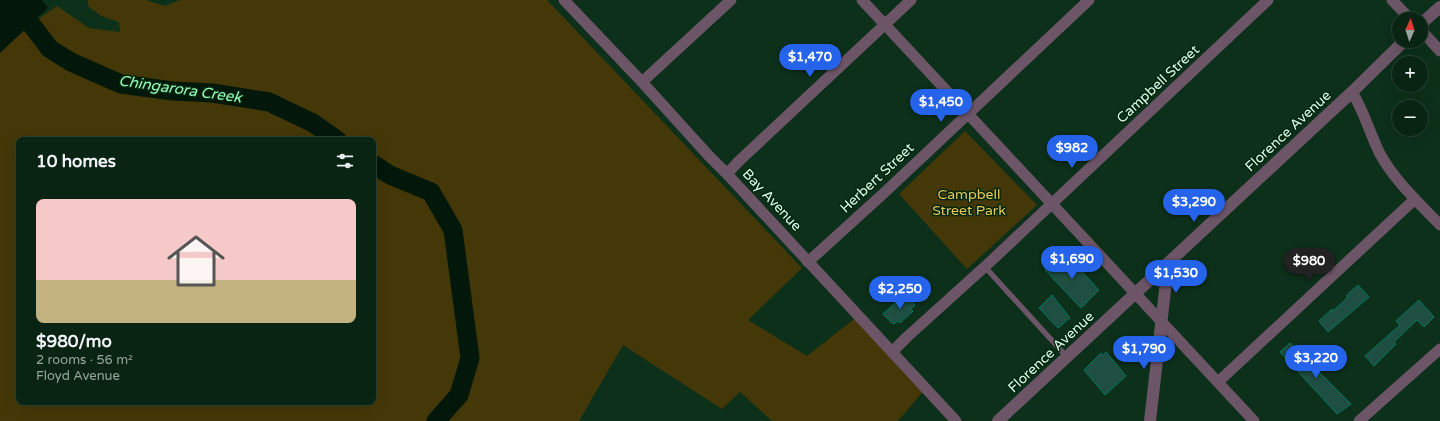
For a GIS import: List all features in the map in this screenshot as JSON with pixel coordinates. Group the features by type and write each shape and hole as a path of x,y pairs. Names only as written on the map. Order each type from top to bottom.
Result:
{"street":[{"name":"Bay Avenue","path":"564,0 642,82 956,421"},
{"path":"642,82 731,0"},
{"path":"862,0 1254,421"},
{"path":"727,174 911,0"},
{"name":"Herbert Street","path":"808,262 884,193 1089,0"},
{"name":"Campbell Street","path":"892,352 984,268 1268,0"},
{"path":"1392,0 1403,12"},
{"path":"1428,18 1440,7"},
{"path":"1428,38 1440,51"},
{"name":"Florence Avenue","path":"998,421 1352,92 1397,48"},
{"path":"1352,92 1360,105 1380,154 1404,187 1440,225"},
{"path":"1218,382 1416,199"},
{"path":"1150,421 1168,264"},
{"path":"1359,421 1440,349"}],"lane":[{"path":"984,268 1067,357"}],"green space":[{"path":"88,0 146,0 165,6 180,0 547,0 802,268 748,320 807,356 858,316 926,388 898,421 772,421 740,392 722,409 623,345 579,421 0,421 0,46 57,6 89,28 120,32 119,22 101,16 88,6"},
{"name":"Campbell Street Park","path":"965,131 1037,205 967,269 899,194"}],"shaded area":[{"path":"0,0 42,0 48,8 0,53"}],"building":[{"path":"1063,252 1099,290 1081,308 1045,270"},
{"path":"1358,285 1369,297 1328,332 1319,321 1332,309 1333,311"},
{"path":"905,294 915,305 911,309 913,311 900,323 898,321 893,324 883,314"},
{"path":"1052,295 1070,318 1058,328 1039,308"},
{"path":"1419,300 1434,317 1424,327 1417,320 1394,342 1396,344 1374,366 1365,356 1400,325 1396,321"},
{"path":"1290,343 1351,404 1337,414 1280,352"},
{"path":"1106,352 1126,376 1105,395 1084,370 1101,353 1103,356"}],"waterway":[{"name":"Chingarora Creek","path":"31,24 50,49 71,62 121,84 173,91 212,93 269,102 313,123 333,137"},
{"name":"Chingarora Creek","path":"376,166 390,175 431,192 453,230 470,358 459,395 436,421"}]}
